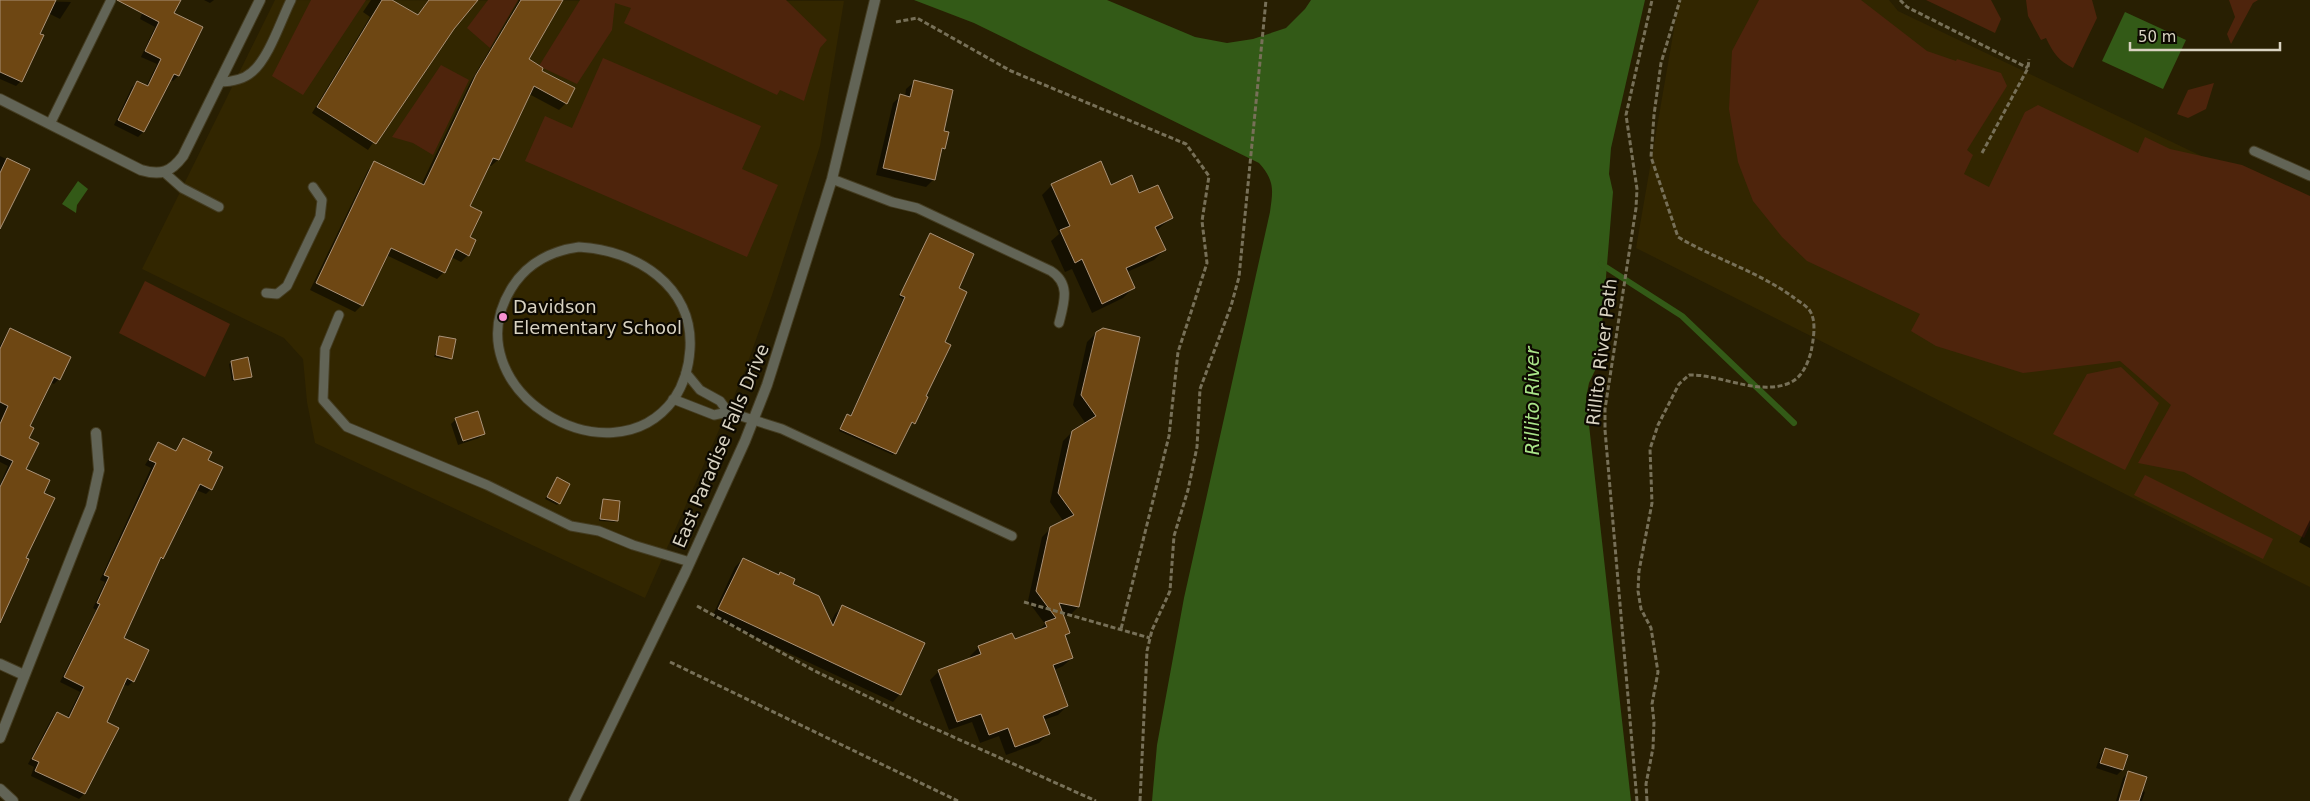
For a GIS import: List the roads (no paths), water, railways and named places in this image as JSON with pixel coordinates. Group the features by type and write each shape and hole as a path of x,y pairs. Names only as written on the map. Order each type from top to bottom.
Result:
{"street":[{"path":"0,99 141,170 153,174 165,173 175,166 183,156 260,0"},
{"name":"East Paradise Falls Drive","path":"574,801 690,562 754,419 780,350 832,179 875,0"},
{"path":"0,738 91,507 99,470 96,433"},
{"path":"0,664 24,675"},
{"path":"0,789 13,801"}],"lane":[{"path":"50,124 111,0"},
{"path":"219,82 240,79 251,74 259,64 291,0"},
{"path":"2254,151 2310,176"},
{"path":"165,173 182,188 219,207"},
{"path":"832,179 892,202 917,208 1051,271 1061,279 1064,286 1065,300 1059,323"},
{"path":"266,293 277,294 287,286 320,217 322,200 313,187"},
{"path":"578,247 592,248 621,256 664,280 676,292 689,322 690,340 686,374 674,399 652,419 623,431 592,432 546,414 521,394 504,366 499,351 497,333 506,297 526,270 552,253 578,247"},
{"path":"339,315 325,348 323,400 347,427 487,485 571,526 599,532 633,545 690,562"},
{"path":"686,374 700,390 720,401 728,412"},
{"path":"674,399 714,415 728,412 754,419 814,443 1012,536"}],"water":[{"name":"Rillito River","path":"914,0 1107,0 1195,37 1227,43 1253,39 1286,28 1305,9 1311,0 1645,0 1611,148 1609,174 1613,192 1599,362 1589,383 1586,398 1631,801 1152,801 1157,745 1184,598 1270,212 1272,186 1268,175 1259,163 974,23"},
{"path":"2125,12 2186,40 2163,89 2102,61"},
{"path":"78,181 88,189 77,205 76,213 62,204"}],"waterway":[{"path":"1601,264 1682,316 1794,423"}],"place":[{"name":"Davidson Elementary School","path":"503,317"}]}
